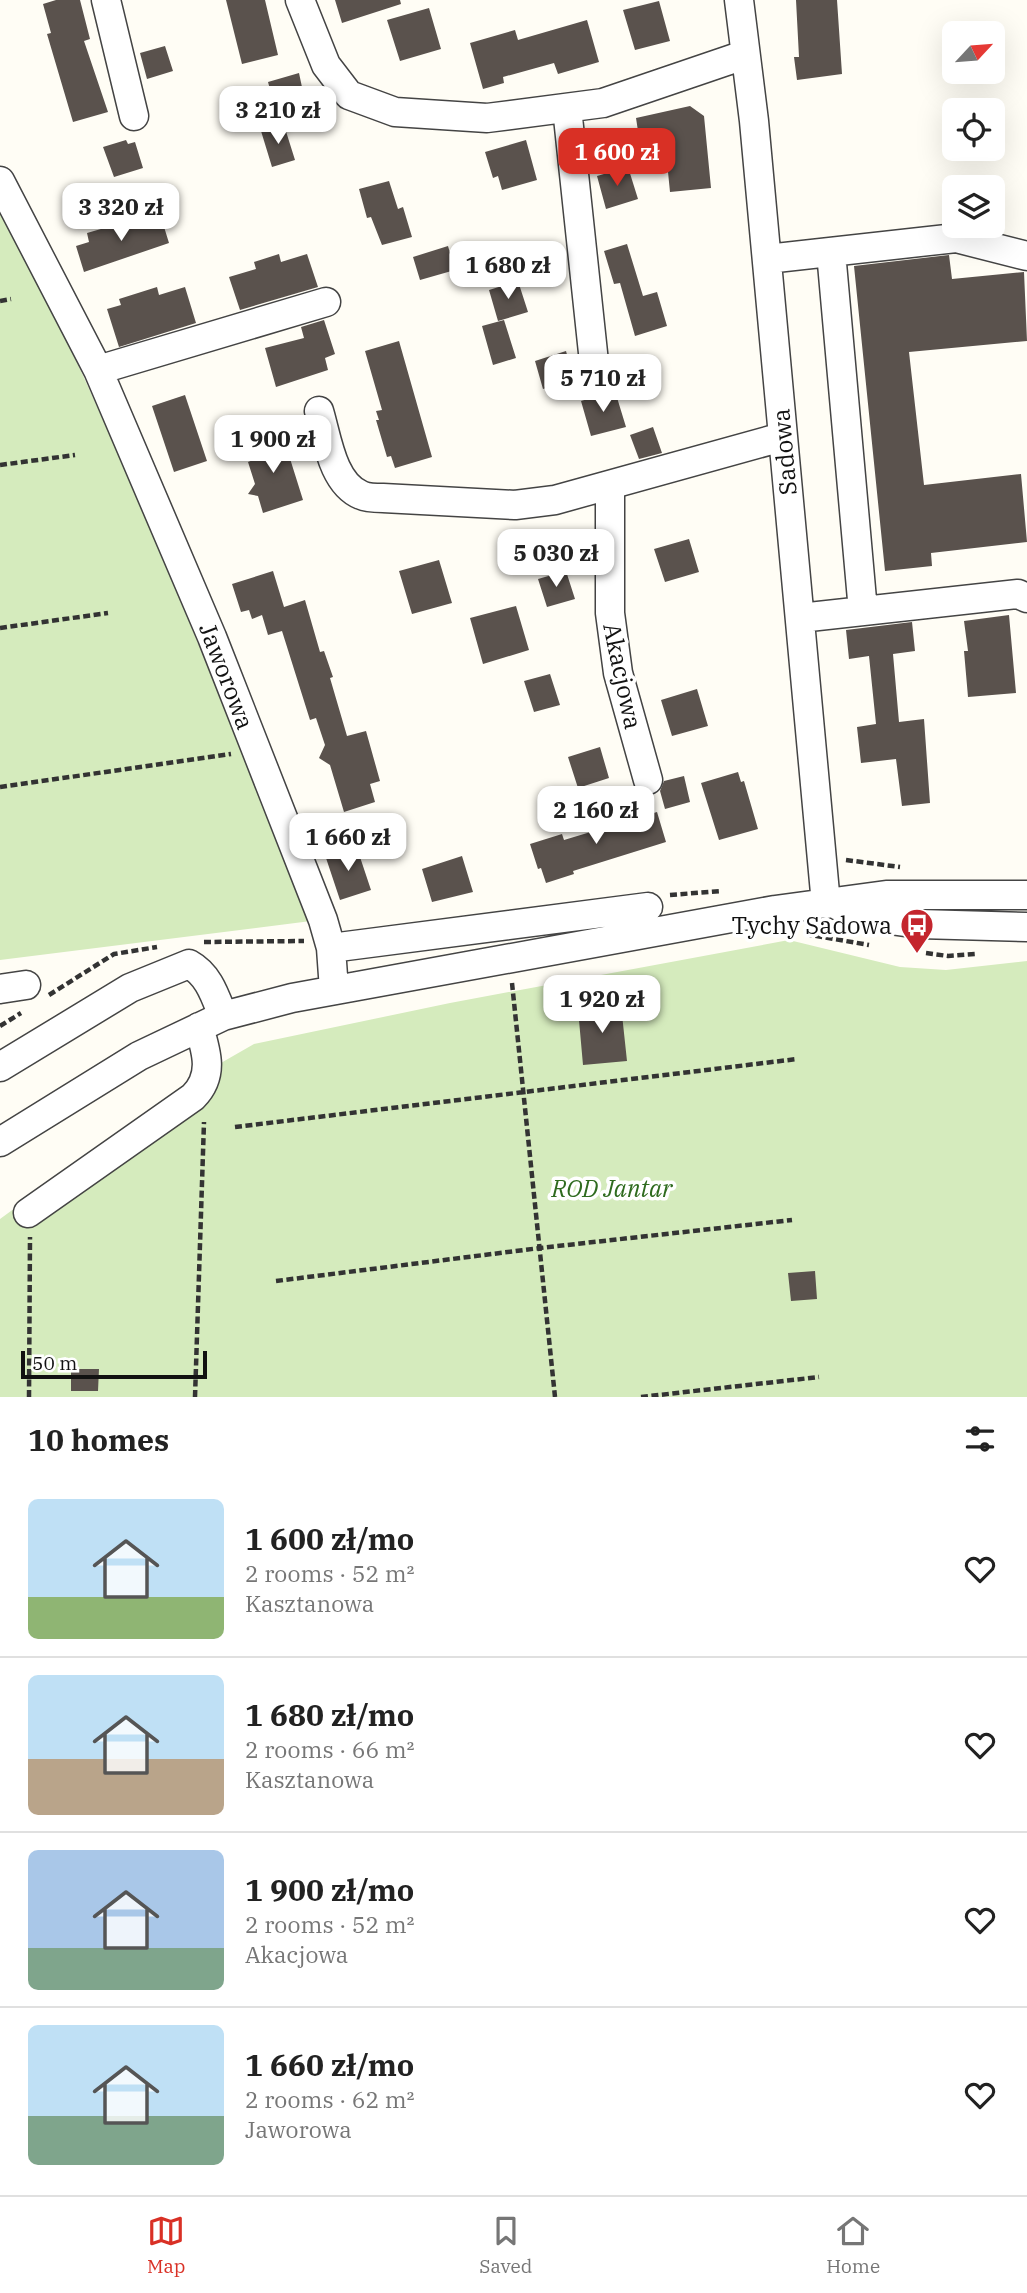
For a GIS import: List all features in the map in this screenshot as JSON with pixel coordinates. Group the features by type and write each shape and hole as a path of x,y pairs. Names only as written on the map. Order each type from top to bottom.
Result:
{"street":[{"path":"106,0 134,116"},
{"path":"300,0 326,65 349,95 395,111 487,118 603,103 744,55"},
{"name":"Sadowa","path":"738,0 754,121 826,904"},
{"path":"567,108 596,381"},
{"name":"Jaworowa","path":"0,181 98,370 212,637 331,948 334,990"},
{"path":"767,259 956,238 1027,256"},
{"path":"831,252 863,611"},
{"path":"98,370 326,302"},
{"path":"319,411 338,472 351,490 362,496 515,505 555,500 610,486 782,437"},
{"name":"Akacjowa","path":"610,486 610,612 618,673 648,780"},
{"path":"800,618 1018,594 1027,598"},
{"path":"0,1142 139,1056 211,1022 334,990 762,913 886,895 1027,895"},
{"path":"826,904 919,924 1027,927"},
{"path":"331,948 648,907"},
{"path":"0,1067 130,988 189,964 197,968 212,987 209,1058 204,1086 193,1097 28,1213"}],"path":[{"path":"0,301 11,299"},
{"path":"0,464 75,455"},
{"path":"0,628 108,613"},
{"path":"0,787 256,750"},
{"path":"792,933 875,946"},
{"path":"924,952 948,956 985,954"},
{"path":"512,979 555,1397"},
{"path":"235,1128 797,1059"},
{"path":"193,1097 205,1114 195,1397"},
{"path":"28,1213 29,1397"},
{"path":"276,1281 792,1220"},
{"path":"642,1397 819,1377"}],"green space":[{"path":"0,205 44,292 125,470 311,921 0,960"},
{"name":"ROD Jantar","path":"789,940 900,967 946,970 1027,961 1027,1397 0,1397 0,1219 186,1083 254,1044 450,1003"}],"building":[{"path":"56,0 80,0 90,39 84,41 108,112 73,122 47,34 51,33 43,4"},
{"path":"226,0 265,0 278,55 242,64"},
{"path":"335,0 400,0 401,4 342,23"},
{"path":"796,0 837,0 842,74 797,80 794,57 799,57"},
{"path":"659,1 670,41 635,50 623,10"},
{"path":"429,8 441,49 400,61 387,20"},
{"path":"587,20 599,62 558,74 554,63 503,77 504,83 483,89 470,43 515,30 518,40"},
{"path":"165,46 173,71 147,79 140,53"},
{"path":"299,73 306,106 277,115 268,82"},
{"path":"690,106 704,116 711,188 670,192 665,142 640,144 636,118"},
{"path":"284,125 295,160 272,167 261,131"},
{"path":"126,140 128,144 135,142 143,168 114,177 103,147"},
{"path":"526,140 537,180 502,190 498,176 493,178 485,152"},
{"path":"628,167 638,199 606,209 597,176"},
{"path":"389,181 398,209 403,207 412,237 382,245 371,217 367,218 359,189"},
{"path":"161,217 169,243 84,272 76,246 89,242 87,233 132,220 134,225"},
{"path":"627,244 643,296 657,292 667,326 635,336 620,283 614,284 604,251"},
{"path":"448,246 455,270 420,280 413,257"},
{"path":"279,254 281,262 307,254 318,287 240,310 229,277 256,269 254,262"},
{"path":"949,255 952,279 1024,272 1027,341 909,352 924,485 1021,474 1027,542 931,553 932,566 885,571 854,266"},
{"path":"518,281 528,312 498,321 489,290"},
{"path":"157,287 159,295 185,287 196,323 119,347 107,309 121,305 119,299"},
{"path":"324,320 335,354 325,358 328,370 276,387 265,348 304,338 301,327"},
{"path":"504,320 516,358 493,365 482,326"},
{"path":"399,341 432,457 395,468 391,456 387,457 376,420 379,420 376,411 382,410 365,351"},
{"path":"566,351 574,380 543,389 535,361"},
{"path":"615,391 626,427 591,436 581,401"},
{"path":"185,395 207,461 174,472 152,406"},
{"path":"653,427 662,453 639,459 630,435"},
{"path":"275,434 281,451 287,449 303,500 263,513 258,496 248,494 255,484 248,462 253,460 248,443"},
{"path":"689,539 699,572 665,582 654,549"},
{"path":"439,560 452,603 412,614 399,571"},
{"path":"273,571 284,607 305,600 320,652 324,651 333,677 330,678 347,736 366,731 380,781 370,784 375,802 344,812 330,765 319,758 325,745 316,718 310,720 282,631 268,635 262,615 252,619 249,610 241,612 232,584"},
{"path":"566,571 575,599 547,607 538,579"},
{"path":"516,606 529,650 483,664 470,618"},
{"path":"1009,615 1016,693 968,697 964,651 968,651 964,621"},
{"path":"912,622 915,651 893,654 899,722 924,719 930,803 902,806 896,759 861,763 857,727 876,724 869,656 849,659 846,630"},
{"path":"550,674 560,705 534,712 524,681"},
{"path":"697,689 708,726 672,736 661,700"},
{"path":"600,747 609,778 578,788 568,757"},
{"path":"738,772 741,782 744,781 758,829 719,840 701,783"},
{"path":"684,776 690,802 665,809 660,791 664,781"},
{"path":"657,812 666,842 573,871 574,874 546,883 541,868 538,869 530,844 562,834 564,840"},
{"path":"356,845 371,890 340,900 325,855"},
{"path":"462,856 473,892 432,902 422,869"},
{"path":"621,1005 627,1061 583,1065 578,1009"},
{"path":"815,1271 817,1299 791,1301 788,1273"},
{"path":"71,1369 99,1369 98,1391 71,1391"}],"place":[{"name":"Tychy Sadowa","path":"917,955"}]}
